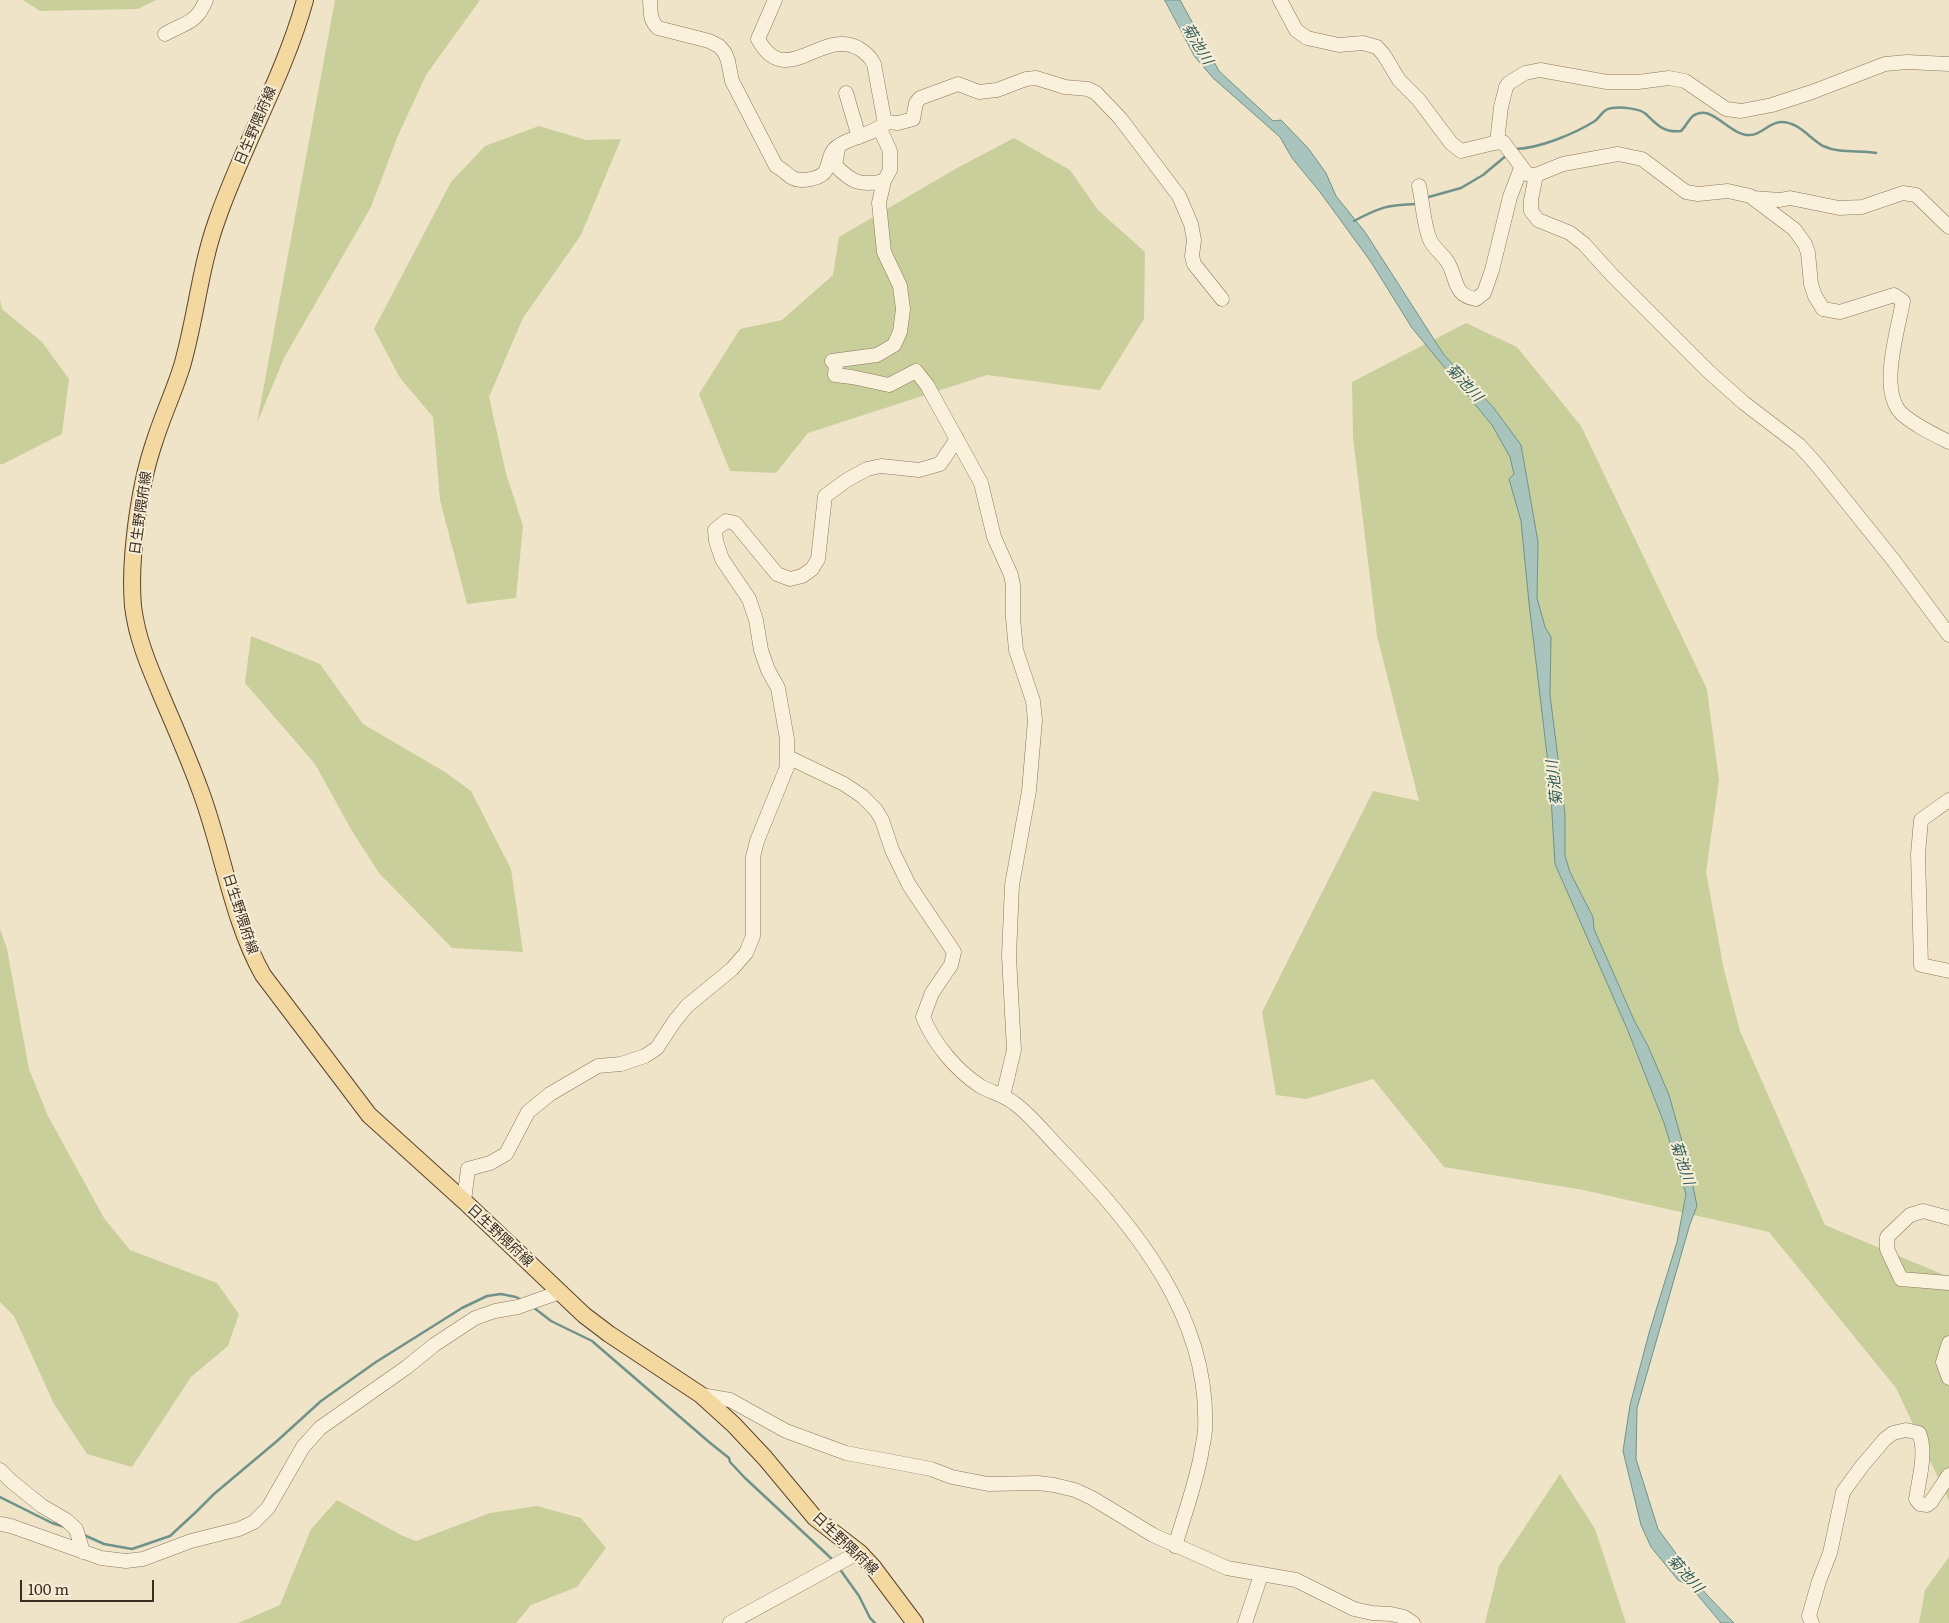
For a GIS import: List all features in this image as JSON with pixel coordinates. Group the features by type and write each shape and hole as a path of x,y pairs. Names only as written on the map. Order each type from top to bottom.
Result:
{"main road":[{"name":"日生野隈府線","path":"305,0 294,37 231,184 208,244 184,358 145,474 133,572 133,606 138,634 148,664 194,771 250,952 264,975 369,1115 464,1201 584,1315 608,1334 701,1395 734,1425 759,1451 816,1518 859,1552 874,1567 915,1623"}],"street":[{"path":"165,34 196,18 206,0"},
{"path":"650,0 651,18 658,28 709,41 719,46 725,53 732,81 776,166 788,172 791,177 802,180 821,176 826,170 830,154 839,146 883,126 913,119 916,103 920,98 958,84 979,92 996,90 1026,79 1036,78 1064,87 1088,89 1096,92 1135,138 1179,196 1194,240 1194,264 1222,299"},
{"path":"775,0 758,39 764,49 773,57 792,60 827,46 841,43 852,44 870,56 874,64 883,126 890,151 890,170 884,181 879,203 884,252 900,286 903,310 900,332 894,345 877,354 866,358 832,361 836,365 835,375 889,385 916,371 927,386 981,483 994,537 1011,575 1016,650 1033,701 1035,720 1029,791 1012,885 1009,956 1014,1050 1003,1096"},
{"path":"1280,0 1296,30 1307,38 1339,45 1363,43 1377,47 1399,80 1418,99 1451,143 1461,151 1502,142 1527,174 1536,175 1563,164 1618,154 1642,159 1686,192 1698,194 1728,190 1752,198 1780,200 1790,198 1839,208 1862,206 1903,193 1916,195 1949,227"},
{"path":"1498,142 1501,107 1506,87 1525,73 1540,70 1607,82 1669,78 1685,81 1726,109 1741,111 1772,105 1812,92 1885,64 1907,62 1949,64"},
{"path":"846,93 859,137"},
{"path":"839,146 835,165 843,173 861,184 884,181"},
{"path":"1419,186 1426,226 1431,241 1448,262 1459,291 1467,297 1476,299 1484,293 1487,285 1500,244 1510,198 1521,168"},
{"path":"1536,175 1531,200 1531,211 1538,220 1570,233 1584,244 1612,275 1708,371 1744,403 1799,446 1817,465 1894,561 1949,635"},
{"path":"1752,198 1794,229 1805,244 1815,296 1823,309 1840,312 1894,295 1903,301 1889,380 1892,398 1901,413 1949,442"},
{"path":"464,1201 468,1168 490,1162 506,1154 528,1112 550,1094 598,1066 629,1061 645,1056 657,1048 687,1006 732,969 746,953 753,936 753,857 757,841 785,773 788,757 787,739 778,688 768,670 761,650 756,620 749,600 722,558 716,541 715,530 726,521 734,523 777,574 790,579 802,576 812,569 818,559 826,496 867,469 881,466 919,470 940,464 957,439"},
{"path":"788,757 844,784 862,796 876,810 909,885 954,952 951,965 932,993 923,1017 930,1034 967,1076 982,1087 1014,1102 1111,1205 1148,1252 1169,1285 1181,1309 1197,1358 1204,1393 1205,1430 1199,1465 1175,1546"},
{"path":"1949,800 1921,820 1918,854 1921,965 1949,971"},
{"path":"1949,1218 1923,1211 1910,1215 1898,1224 1887,1237 1886,1243 1901,1279 1949,1284"},
{"path":"0,1524 11,1526 101,1558 126,1561 143,1559 191,1541 239,1529 254,1522 268,1508 303,1447 320,1428 407,1367 434,1345 475,1318 560,1292"},
{"path":"1949,1343 1943,1362 1949,1378"},
{"path":"701,1395 730,1400 786,1431 846,1454 931,1469 952,1477 988,1484 1046,1484 1075,1490 1092,1498 1153,1535 1227,1568 1296,1580 1355,1616 1372,1613 1391,1614 1404,1617 1413,1623"},
{"path":"1812,1623 1809,1616 1819,1581 1830,1553 1843,1492 1885,1439 1893,1433 1906,1430 1919,1433 1922,1440 1922,1455 1916,1499 1920,1504 1927,1505 1933,1500 1949,1475"},
{"path":"0,1470 42,1506 66,1520 76,1529 83,1552"},
{"path":"730,1623 859,1552"},
{"path":"1245,1623 1261,1575"}],"green space":[{"path":"23,0 156,0 138,9 40,11"},
{"path":"335,0 480,0 426,75 397,138 371,207 284,358 257,423"},
{"path":"539,126 586,140 621,139 581,235 523,318 489,397 506,473 523,526 516,598 467,604 440,500 433,417 400,378 374,329 451,182 485,146"},
{"path":"1014,138 1070,170 1098,210 1145,252 1144,319 1100,390 987,375 808,433 776,473 730,471 699,394 740,329 782,320 833,275 839,237 957,168"},
{"path":"0,299 2,309 42,342 69,379 62,434 3,464 0,464"},
{"path":"1466,323 1517,347 1581,426 1707,689 1719,780 1706,872 1724,970 1740,1031 1825,1225 1949,1277 1949,1501 1896,1388 1769,1232 1583,1190 1444,1167 1373,1079 1306,1099 1276,1095 1262,1012 1373,791 1419,801 1377,636 1353,438 1352,382"},
{"path":"251,636 320,664 363,724 445,772 471,791 511,869 523,952 452,948 379,873 352,831 315,764 245,683"},
{"path":"0,929 7,949 29,1069 48,1116 104,1218 130,1250 217,1283 239,1314 228,1346 191,1377 132,1467 87,1454 54,1404 14,1316 0,1302"},
{"path":"1560,1474 1595,1529 1626,1623 1485,1623 1499,1566"},
{"path":"337,1500 401,1535 416,1541 490,1513 537,1506 581,1518 606,1548 577,1587 531,1605 516,1623 238,1623 280,1605 311,1529"},
{"path":"1949,1557 1949,1623 1919,1623 1925,1590"}],"water":[{"name":"菊池川","path":"1165,0 1180,0 1219,71 1273,121 1281,120 1308,148 1326,173 1336,196 1365,232 1444,355 1493,407 1521,445 1538,542 1537,598 1545,627 1551,637 1550,695 1565,814 1565,856 1570,872 1593,917 1594,929 1669,1095 1689,1166 1697,1206 1690,1224 1637,1408 1636,1459 1658,1529 1706,1594 1734,1623 1721,1623 1690,1586 1678,1580 1651,1547 1641,1525 1623,1451 1630,1405 1649,1333 1677,1242 1686,1194 1664,1123 1628,1031 1555,864 1550,780 1521,521 1509,479 1514,474 1510,457 1492,425 1412,328 1371,262 1320,192 1292,158 1280,137 1213,78 1195,57"}],"waterway":[{"path":"1516,149 1557,140 1595,121 1606,110 1620,108 1635,109 1643,112 1661,127 1670,131 1681,131 1693,116 1700,113 1707,113 1742,134 1750,135 1758,133 1773,124 1787,123 1799,127 1823,146 1843,151 1876,153"},
{"path":"1425,198 1461,188 1483,175 1507,155"},
{"path":"1354,221 1384,208 1417,204"},
{"path":"84,1535 104,1544 132,1549 170,1536 214,1494 321,1401 376,1362 462,1308 487,1296 501,1294 522,1300"},
{"path":"533,1307 551,1321 592,1341 729,1458 730,1462 745,1478 833,1560"},
{"path":"0,1497 52,1523 65,1527"},
{"path":"839,1568 875,1623"}]}
